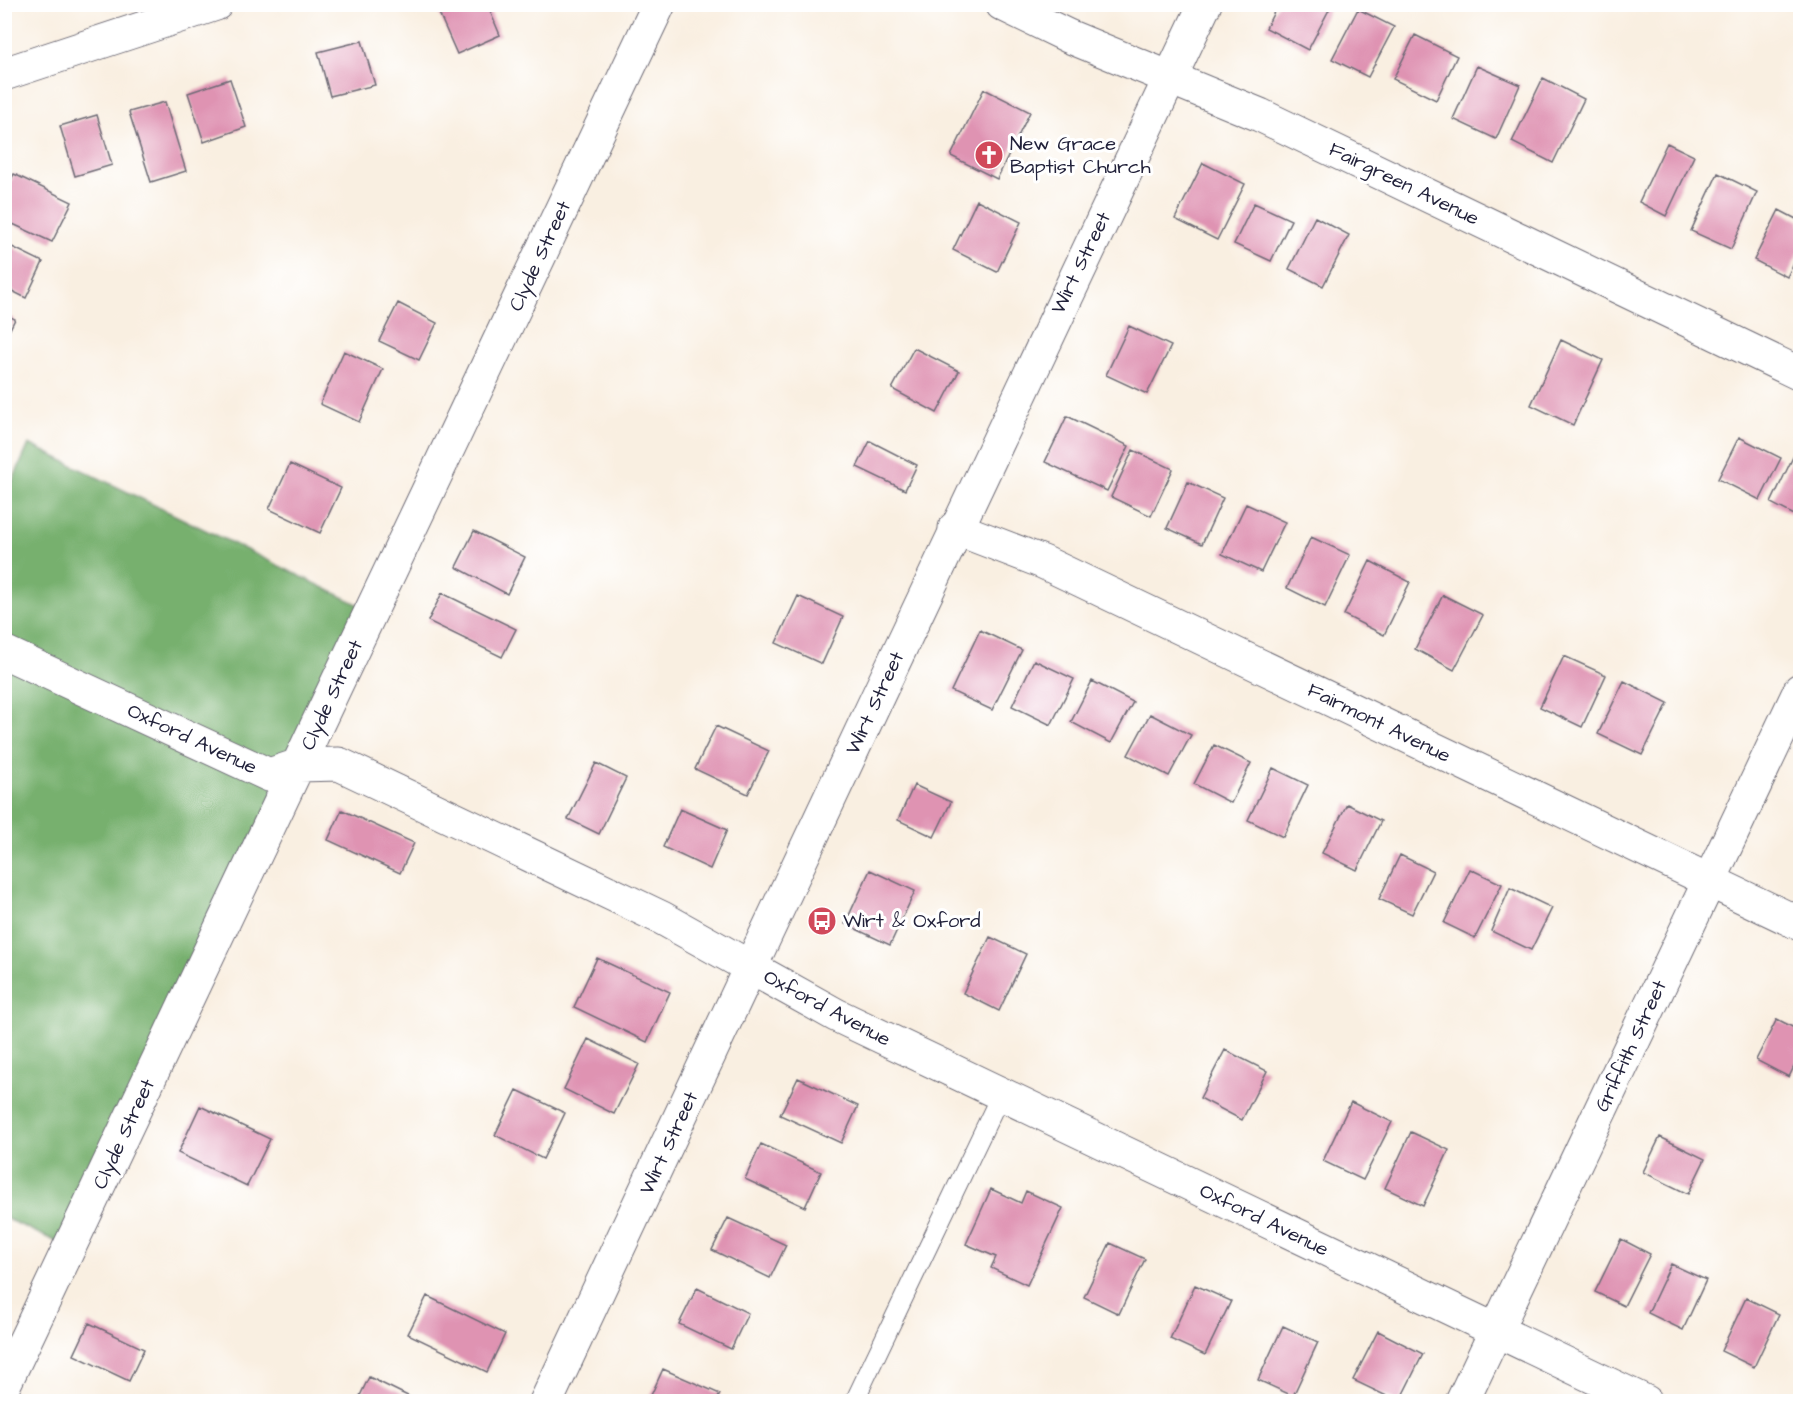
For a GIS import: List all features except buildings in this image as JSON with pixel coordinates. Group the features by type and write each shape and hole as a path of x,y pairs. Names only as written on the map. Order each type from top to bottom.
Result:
{"street":[{"path":"4,74 167,12 216,4"},
{"name":"Clyde Street","path":"4,1385 659,4"},
{"name":"Fairgreen Avenue","path":"1002,4 1068,36 1260,116 1800,374"},
{"name":"Wirt Street","path":"546,1401 752,968 955,528 1205,4"},
{"name":"Fairmont Avenue","path":"955,528 1042,562 1800,924"},
{"name":"Oxford Avenue","path":"4,652 269,775 299,765 339,764 662,918 836,1015 1646,1401"},
{"name":"Griffith Street","path":"1461,1401 1800,690"}],"lane":[{"path":"854,1401 1001,1094"}],"green space":[{"path":"29,444 372,611 70,1248 5,1218 5,498"}],"place":[{"name":"New Grace Baptist Church","path":"989,155"},
{"name":"Wirt & Oxford","path":"822,921"}]}
